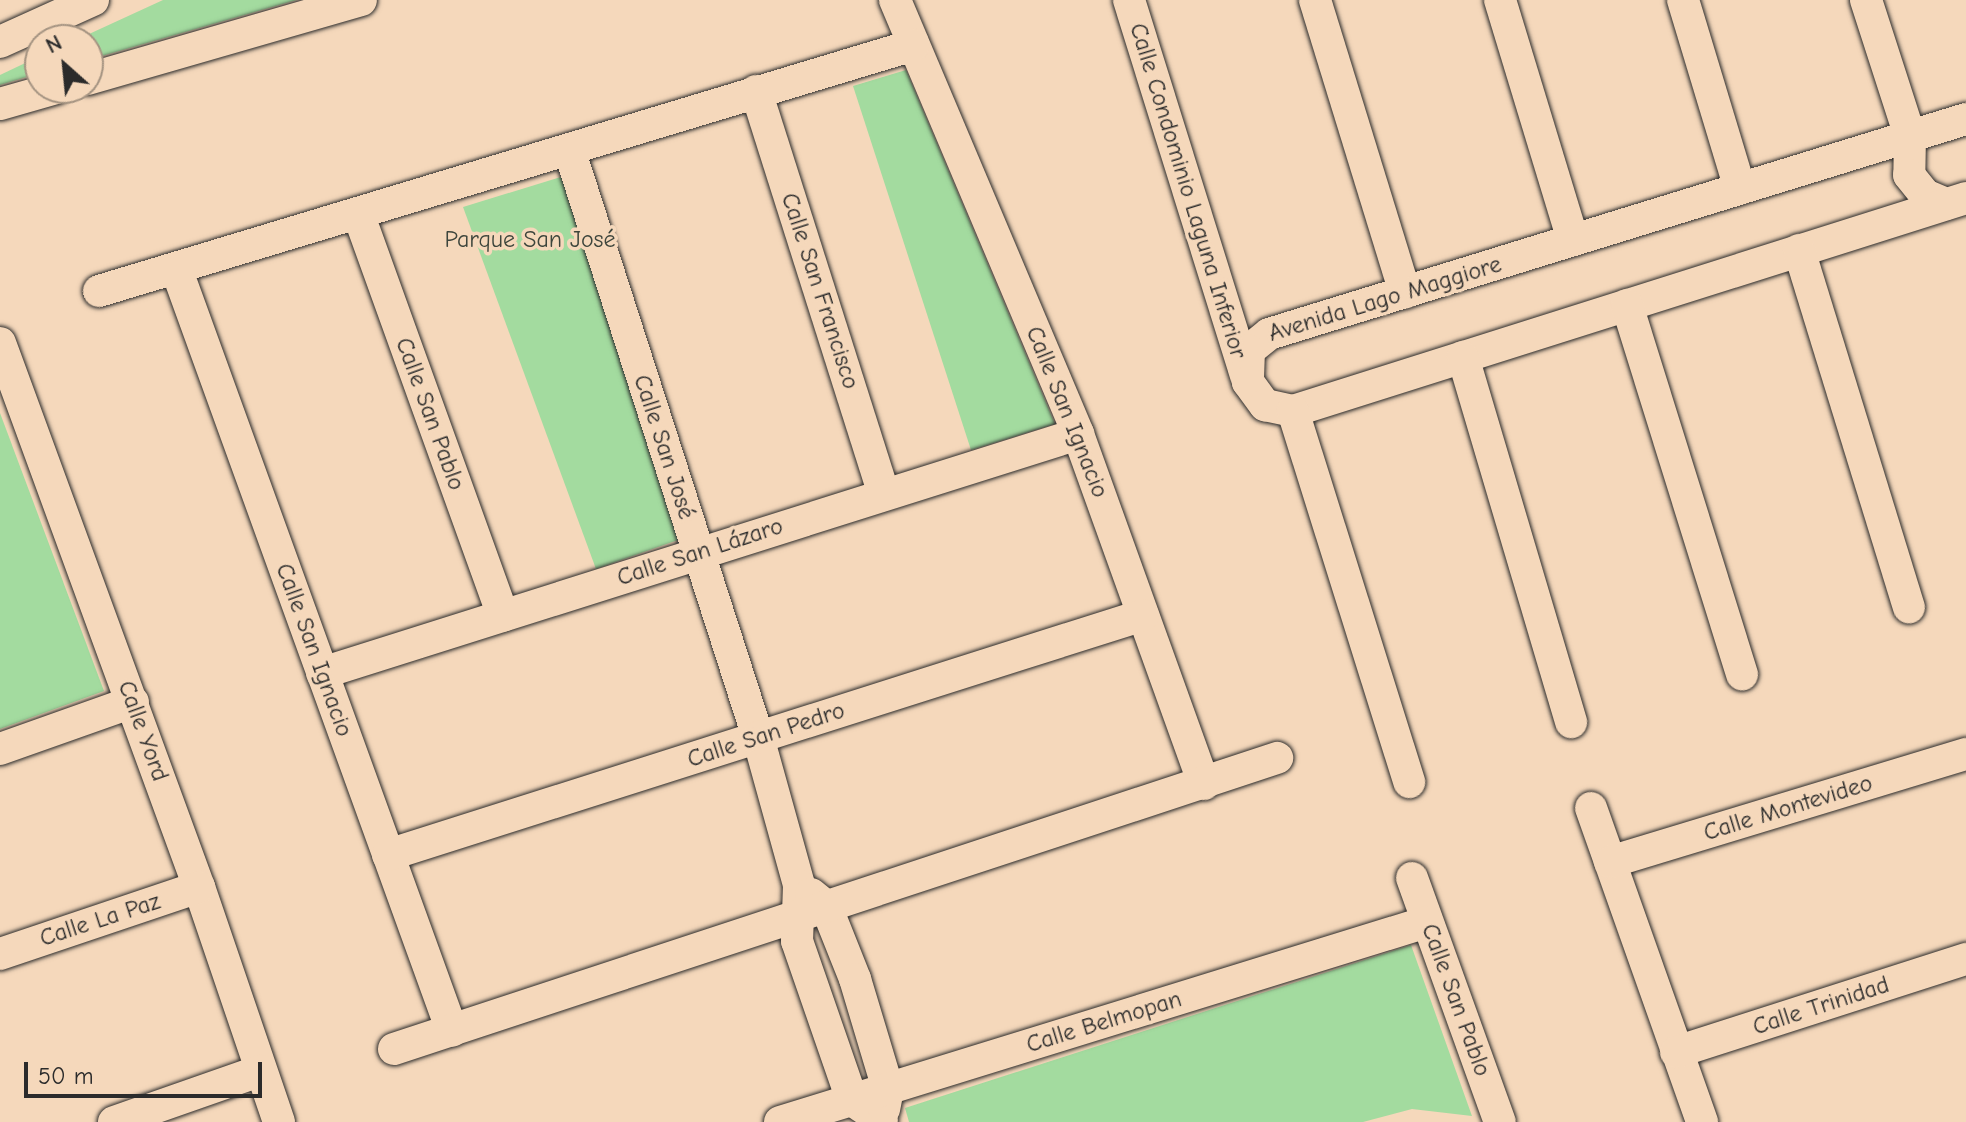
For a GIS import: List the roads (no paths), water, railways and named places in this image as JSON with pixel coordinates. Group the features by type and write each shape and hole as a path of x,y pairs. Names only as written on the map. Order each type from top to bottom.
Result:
{"street":[{"path":"0,42 93,0"},
{"path":"104,74 361,0"},
{"name":"Calle San Ignacio","path":"895,0 1078,434 1204,784"},
{"name":"Calle Condominio Laguna Inferior","path":"1129,0 1248,382"},
{"path":"1315,0 1405,292"},
{"path":"1500,0 1573,240"},
{"path":"1683,0 1740,189"},
{"path":"1866,0 1910,136 1909,175 1925,195 1961,200"},
{"path":"99,291 914,45"},
{"name":"Calle San Francisco","path":"756,91 883,492"},
{"path":"0,104 24,97"},
{"name":"Avenida Lago Maggiore","path":"1248,382 1246,362 1259,338 1966,119"},
{"name":"Calle San José","path":"569,149 758,737 799,885 795,916 797,941 852,1100"},
{"path":"1248,382 1265,405 1293,411 1961,200"},
{"name":"Calle San Pablo","path":"358,213 503,616"},
{"path":"1799,250 1909,607"},
{"name":"Calle San Ignacio","path":"176,268 452,1031"},
{"path":"1627,305 1742,674"},
{"name":"Calle Yord","path":"0,343 133,702 279,1122"},
{"path":"1463,357 1571,722"},
{"path":"1293,411 1409,782"},
{"name":"Calle San Lázaro","path":"322,673 883,492 1078,434"},
{"name":"Calle San Pedro","path":"388,855 1143,615"},
{"path":"0,749 133,702"},
{"name":"Calle Montevideo","path":"1610,862 1966,754"},
{"path":"394,1049 1277,758"},
{"path":"1591,808 1702,1122"},
{"name":"Calle San Pablo","path":"1412,878 1500,1122"},
{"path":"799,885 826,906 884,1110"},
{"name":"Calle La Paz","path":"0,954 199,887"},
{"name":"Calle Belmopan","path":"780,1122 852,1100 884,1110 1427,922"},
{"name":"Calle Trinidad","path":"1676,1052 1966,959"},
{"path":"114,1122 260,1071"}],"park label":[{"name":"Parque San José","path":"530,240"}]}
